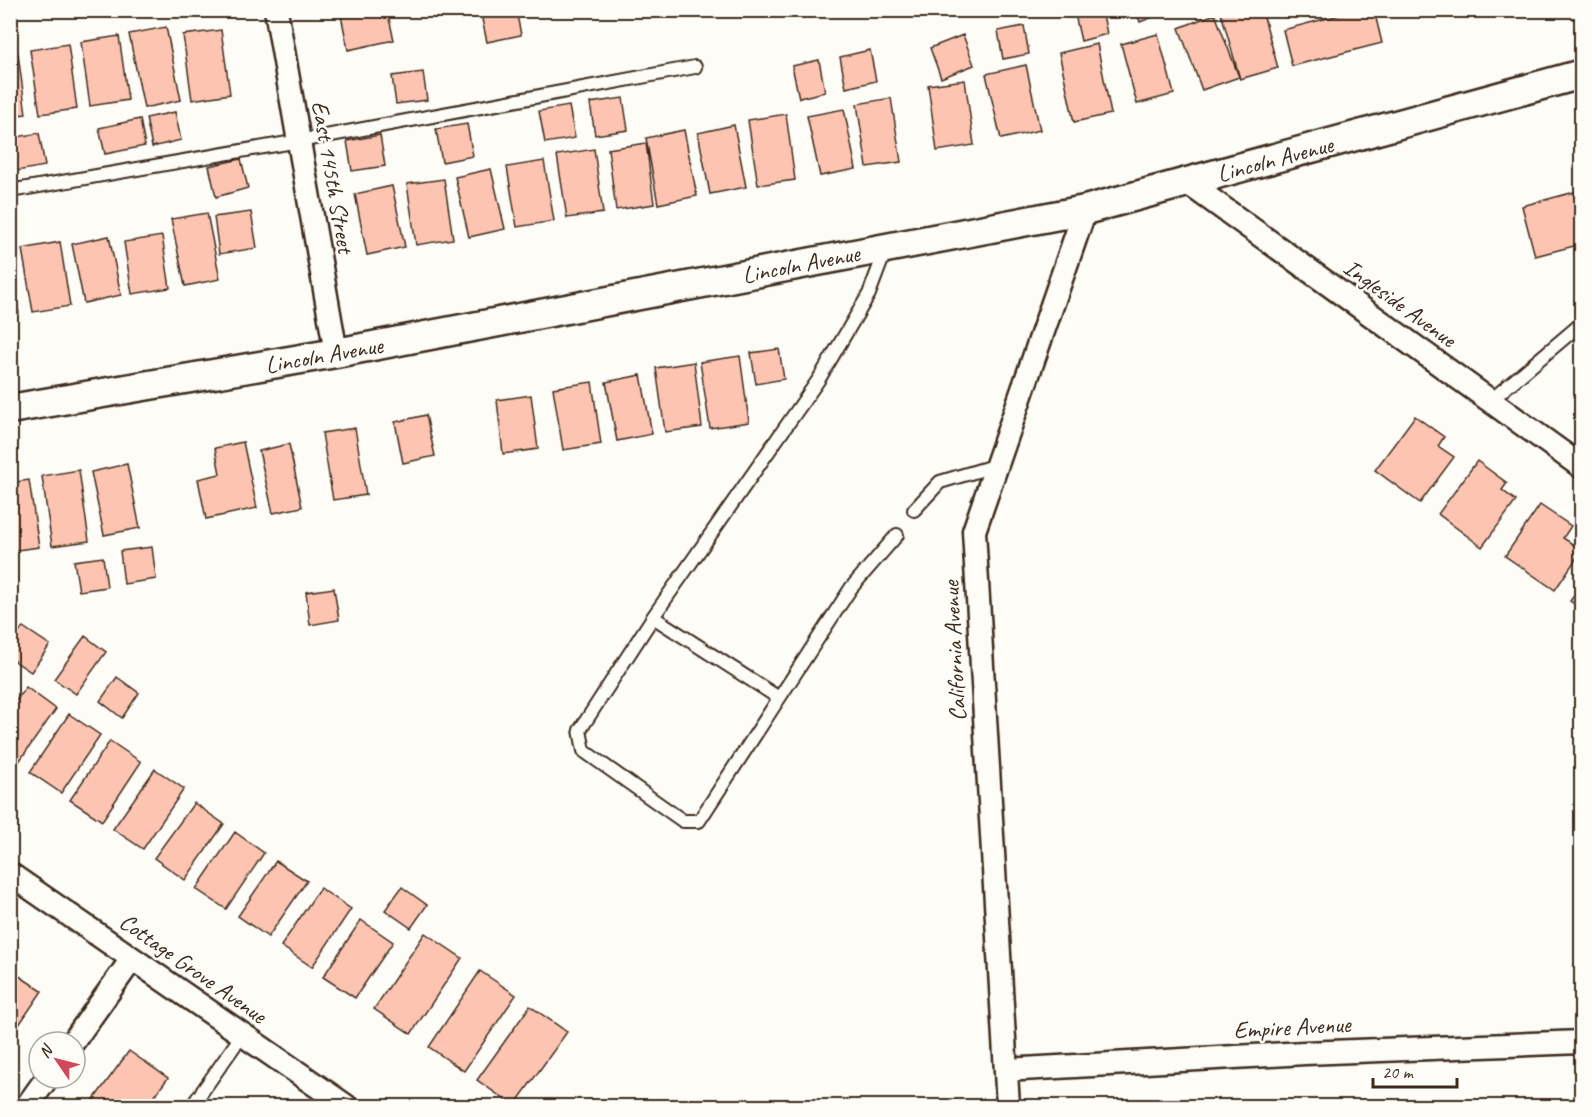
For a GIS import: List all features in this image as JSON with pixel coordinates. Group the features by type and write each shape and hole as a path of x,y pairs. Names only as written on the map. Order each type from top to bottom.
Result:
{"street":[{"name":"East 145th Street","path":"276,10 336,353"},
{"name":"Lincoln Avenue","path":"10,409 336,353 1085,210 1581,74"},
{"name":"Ingleside Avenue","path":"1188,183 1581,467"},
{"name":"California Avenue","path":"1008,1107 974,531 1085,210"},
{"name":"Cottage Grove Avenue","path":"10,874 346,1107"},
{"path":"82,1030 132,959"},
{"name":"Empire Avenue","path":"1006,1070 1305,1053 1581,1042"},
{"path":"27,1107 39,1090"}],"lane":[{"path":"10,190 299,141 695,67"},
{"path":"886,248 869,294 819,379 653,617 580,730 584,751 683,821 699,820 851,588 897,535"},
{"path":"1490,401 1581,323"},
{"path":"914,510 940,482 997,465"},
{"path":"653,617 779,698"},
{"path":"192,1107 242,1035"}],"building":[{"path":"340,10 387,10 394,40 348,50"},
{"path":"480,10 516,10 521,35 487,42"},
{"path":"1074,10 1102,10 1107,34 1081,41"},
{"path":"1136,10 1166,10 1166,12 1140,22"},
{"path":"1230,10 1262,10 1278,68 1240,79 1221,13"},
{"path":"1358,10 1374,10 1382,43 1292,66 1283,30"},
{"path":"1215,14 1239,77 1202,90 1179,28"},
{"path":"1024,26 1029,54 1003,59 998,31"},
{"path":"166,27 181,100 144,108 129,34"},
{"path":"221,30 230,94 192,100 183,35"},
{"path":"1158,34 1174,94 1137,104 1121,44"},
{"path":"963,35 974,65 941,78 930,48"},
{"path":"119,36 128,100 90,106 81,42"},
{"path":"68,44 77,109 40,114 30,50"},
{"path":"1097,44 1111,114 1074,122 1059,53"},
{"path":"870,50 876,81 846,88 840,57"},
{"path":"18,54 26,114 10,116 10,55"},
{"path":"819,60 825,92 799,98 792,66"},
{"path":"1026,65 1040,130 1001,139 986,74"},
{"path":"423,72 427,100 396,104 392,76"},
{"path":"965,80 974,145 937,151 928,85"},
{"path":"623,98 628,130 595,135 590,103"},
{"path":"891,98 901,162 867,167 857,104"},
{"path":"569,106 575,138 545,143 539,111"},
{"path":"844,109 856,169 820,176 807,116"},
{"path":"175,112 181,140 152,147 146,118"},
{"path":"786,114 795,180 758,185 748,120"},
{"path":"140,119 145,146 105,154 99,128"},
{"path":"467,124 473,156 442,162 436,129"},
{"path":"734,125 746,187 710,194 698,133"},
{"path":"684,130 697,196 658,204 646,138"},
{"path":"39,133 45,166 17,171 11,138"},
{"path":"380,135 385,166 352,171 347,141"},
{"path":"646,143 654,204 616,210 608,149"},
{"path":"594,149 603,213 567,218 557,155"},
{"path":"241,159 248,188 216,197 209,166"},
{"path":"544,161 554,221 517,227 507,167"},
{"path":"491,169 505,229 469,237 455,177"},
{"path":"444,179 453,239 416,245 407,184"},
{"path":"392,186 405,247 367,255 355,194"},
{"path":"1582,190 1582,244 1535,256 1522,206"},
{"path":"251,212 257,248 219,254 214,217"},
{"path":"207,213 220,279 185,286 171,219"},
{"path":"109,236 121,295 84,303 72,244"},
{"path":"162,236 170,288 132,294 124,242"},
{"path":"60,242 70,306 33,312 22,249"},
{"path":"10,259 19,314 10,316"},
{"path":"779,349 784,379 756,384 751,353"},
{"path":"740,356 749,422 710,428 700,362"},
{"path":"694,362 702,427 665,432 656,368"},
{"path":"641,375 652,434 617,441 606,382"},
{"path":"592,382 601,444 563,450 553,388"},
{"path":"531,395 538,449 503,454 497,400"},
{"path":"426,415 435,456 403,463 395,422"},
{"path":"1415,416 1444,437 1438,446 1454,457 1420,503 1375,470"},
{"path":"355,428 366,495 333,500 322,433"},
{"path":"243,442 257,508 206,519 198,479 220,474 215,448"},
{"path":"289,444 302,507 273,513 259,451"},
{"path":"1477,461 1507,483 1502,490 1516,501 1482,547 1438,514"},
{"path":"127,464 140,528 104,535 91,472"},
{"path":"79,470 89,541 52,546 42,476"},
{"path":"29,480 39,547 10,551 10,483"},
{"path":"1540,505 1571,526 1563,538 1582,550 1555,590 1505,556"},
{"path":"152,547 156,579 124,584 120,551"},
{"path":"103,557 107,587 79,591 74,561"},
{"path":"1582,584 1582,609 1570,601"},
{"path":"334,588 339,620 310,625 306,592"},
{"path":"23,627 50,645 31,672 10,658 10,645"},
{"path":"85,636 106,652 76,694 54,679"},
{"path":"117,677 139,693 122,718 100,701"},
{"path":"26,687 56,709 18,763 10,758 10,709"},
{"path":"69,714 100,735 61,793 30,772"},
{"path":"110,741 141,762 102,821 70,800"},
{"path":"155,769 184,789 143,849 113,829"},
{"path":"194,803 224,824 185,880 154,858"},
{"path":"235,832 264,853 226,909 196,889"},
{"path":"276,861 307,881 268,937 238,916"},
{"path":"402,887 427,905 411,928 385,910"},
{"path":"320,888 351,909 312,967 281,946"},
{"path":"361,920 393,942 355,998 323,977"},
{"path":"425,933 462,958 411,1034 374,1009"},
{"path":"10,970 42,991 10,1038"},
{"path":"480,971 516,995 464,1071 429,1047"},
{"path":"530,1006 567,1032 514,1106 477,1080"},
{"path":"129,1051 168,1078 147,1106 89,1106"}]}
